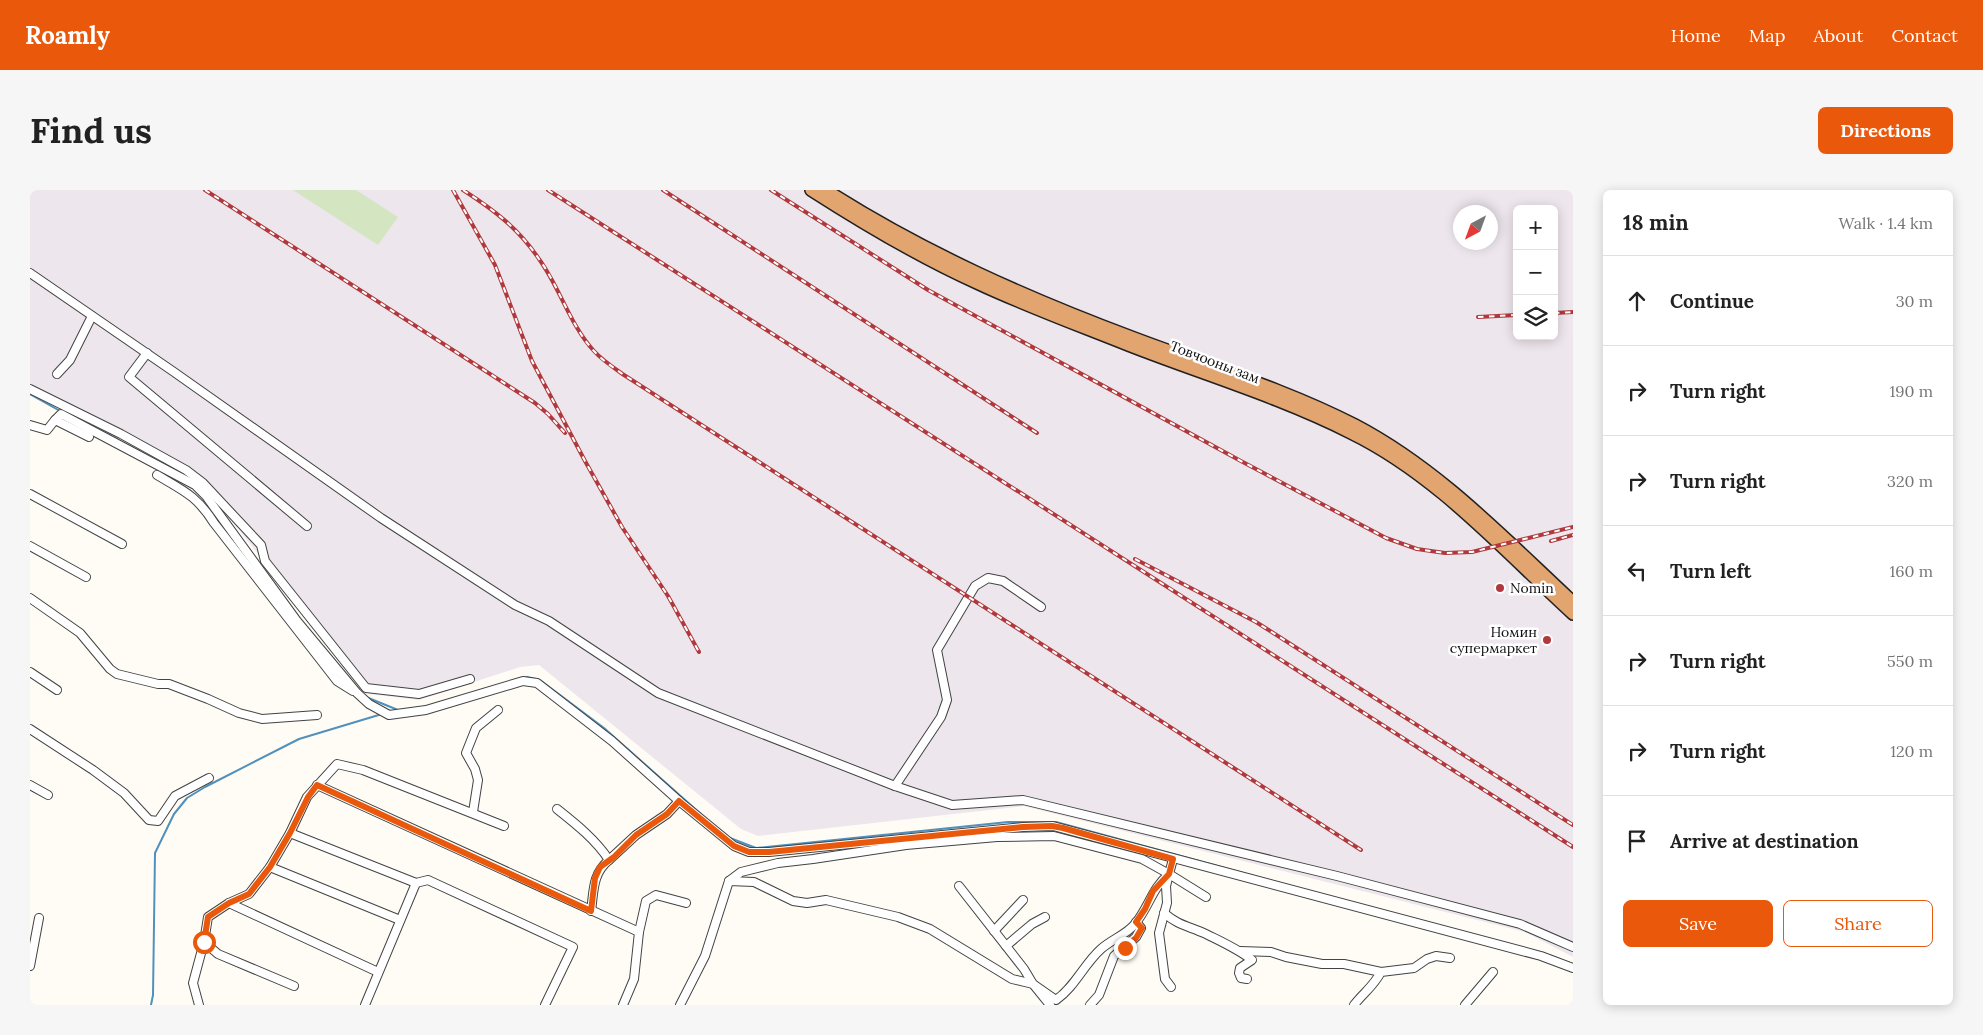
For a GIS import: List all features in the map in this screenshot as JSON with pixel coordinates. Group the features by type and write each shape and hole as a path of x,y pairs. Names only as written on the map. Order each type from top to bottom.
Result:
{"highway":[{"name":"Товчооны зам","path":"811,190 877,232 977,283 1128,345 1278,402 1351,433 1392,456 1433,485 1573,614"},
{"name":"Товчооны зам","path":"826,190 881,224 980,276 1132,337 1283,393 1355,425 1397,449 1438,479 1573,602"}],"street":[{"path":"30,273 381,518 515,605 549,621 658,693 895,786 952,805 1023,800 1395,891 1520,924 1573,946"},
{"path":"57,374 70,360 92,316"},
{"path":"147,353 129,377 307,526"},
{"path":"30,389 121,434 204,482 261,545 265,561 366,688 418,694 470,679"},
{"path":"30,425 48,430 58,415 61,414 195,485 206,496 297,621 357,693 369,704 389,715 426,710 523,681 537,683 612,740 679,801 734,846 749,852 769,852 1023,827 1052,826 1541,956 1573,968"},
{"path":"55,420 89,437"},
{"path":"157,475 177,485 202,505 337,682 357,693"},
{"path":"30,494 122,544"},
{"path":"30,546 86,577"},
{"path":"895,786 941,717 948,700 937,650 975,586 988,578 1003,581 1040,607"},
{"path":"30,598 80,633 117,674 158,684 169,684 208,698 239,713 262,719 316,715"},
{"path":"30,672 57,690"},
{"path":"473,812 478,780 476,769 466,753 476,728 498,710"},
{"path":"30,728 124,793 149,820 158,820 175,796 190,786 209,778"},
{"path":"199,1005 193,983 204,942 208,917 229,903 249,894 270,867 308,797 337,764 363,770 473,812 504,826"},
{"path":"30,785 48,795"},
{"path":"317,785 639,932"},
{"path":"591,911 595,878 600,867 636,835 667,814 679,801"},
{"path":"556,809 575,823 603,851 609,860"},
{"path":"290,833 416,883 428,880 573,947 545,1005"},
{"path":"680,1005 705,956 729,881 741,872 778,863 906,845 997,837 1054,836 1142,859 1206,897"},
{"path":"1171,987 1165,979 1159,934 1167,903 1166,886 1173,859"},
{"path":"270,867 400,920"},
{"path":"729,881 754,882 793,901 807,903 826,900 898,917 930,929 1012,979 1033,984 1056,1000 1065,994 1100,950 1130,930 1145,909 1153,891 1169,874"},
{"path":"365,1005 416,883"},
{"path":"959,886 1050,1005"},
{"path":"623,1005 634,979 639,932 646,900 656,895 686,903"},
{"path":"994,931 1023,900"},
{"path":"229,903 378,972"},
{"path":"1164,912 1179,924 1205,933 1240,951 1252,960 1240,968 1241,978 1248,979"},
{"path":"1006,946 1032,924 1045,917"},
{"path":"30,966 39,918"},
{"path":"1090,1005 1099,995 1114,956 1136,938 1142,928 1136,922"},
{"path":"204,942 218,954 294,986"},
{"path":"1240,951 1271,952 1322,964 1344,964 1381,972 1414,968 1427,959 1436,956 1450,958"},
{"path":"1354,1005 1364,993 1374,986 1381,972"},
{"path":"1465,1005 1492,972"}],"shaded area":[{"path":"30,190 1573,190 1573,957 1525,932 1024,806 758,836 741,829 539,665 520,667 419,700 370,694 203,485 30,392"}],"green space":[{"path":"293,190 356,190 398,217 378,245"}],"waterway":[{"path":"30,394 60,411"},
{"path":"524,678 540,680 604,728 711,823"},
{"path":"366,697 398,710"},
{"path":"151,1005 153,995 155,853 174,814 187,798 205,787 299,739 382,714"},
{"path":"730,838 756,848 1008,822 1056,822 1291,886"},
{"path":"1549,955 1573,964"}],"railway":[{"path":"205,190 535,403 565,433"},
{"path":"453,190 495,265 532,361 585,461 622,527 668,596 699,652"},
{"path":"463,190 495,212 523,238 546,270 578,330 597,354 612,367 1361,850"},
{"path":"548,190 1573,847"},
{"path":"663,190 1037,433"},
{"path":"771,190 928,290 1386,538 1417,549 1445,553 1472,552 1573,527"},
{"path":"1558,313 1573,312"},
{"path":"1478,317 1513,315"},
{"path":"1551,541 1573,535"},
{"path":"1135,559 1256,622 1573,825"}],"place":[{"name":"Nomin","path":"1500,588"},
{"name":"Номин супермаркет","path":"1547,640"}],"route":[{"path":"204,942 208,917 229,903 249,894 270,867 308,797 317,785 591,911 595,878 600,867 614,857 651,823 667,814 679,801 734,846 749,852 769,852 1023,827 1052,826 1063,828 1173,859 1169,874 1153,891 1150,900 1136,922 1142,928 1136,938 1125,948"}]}
